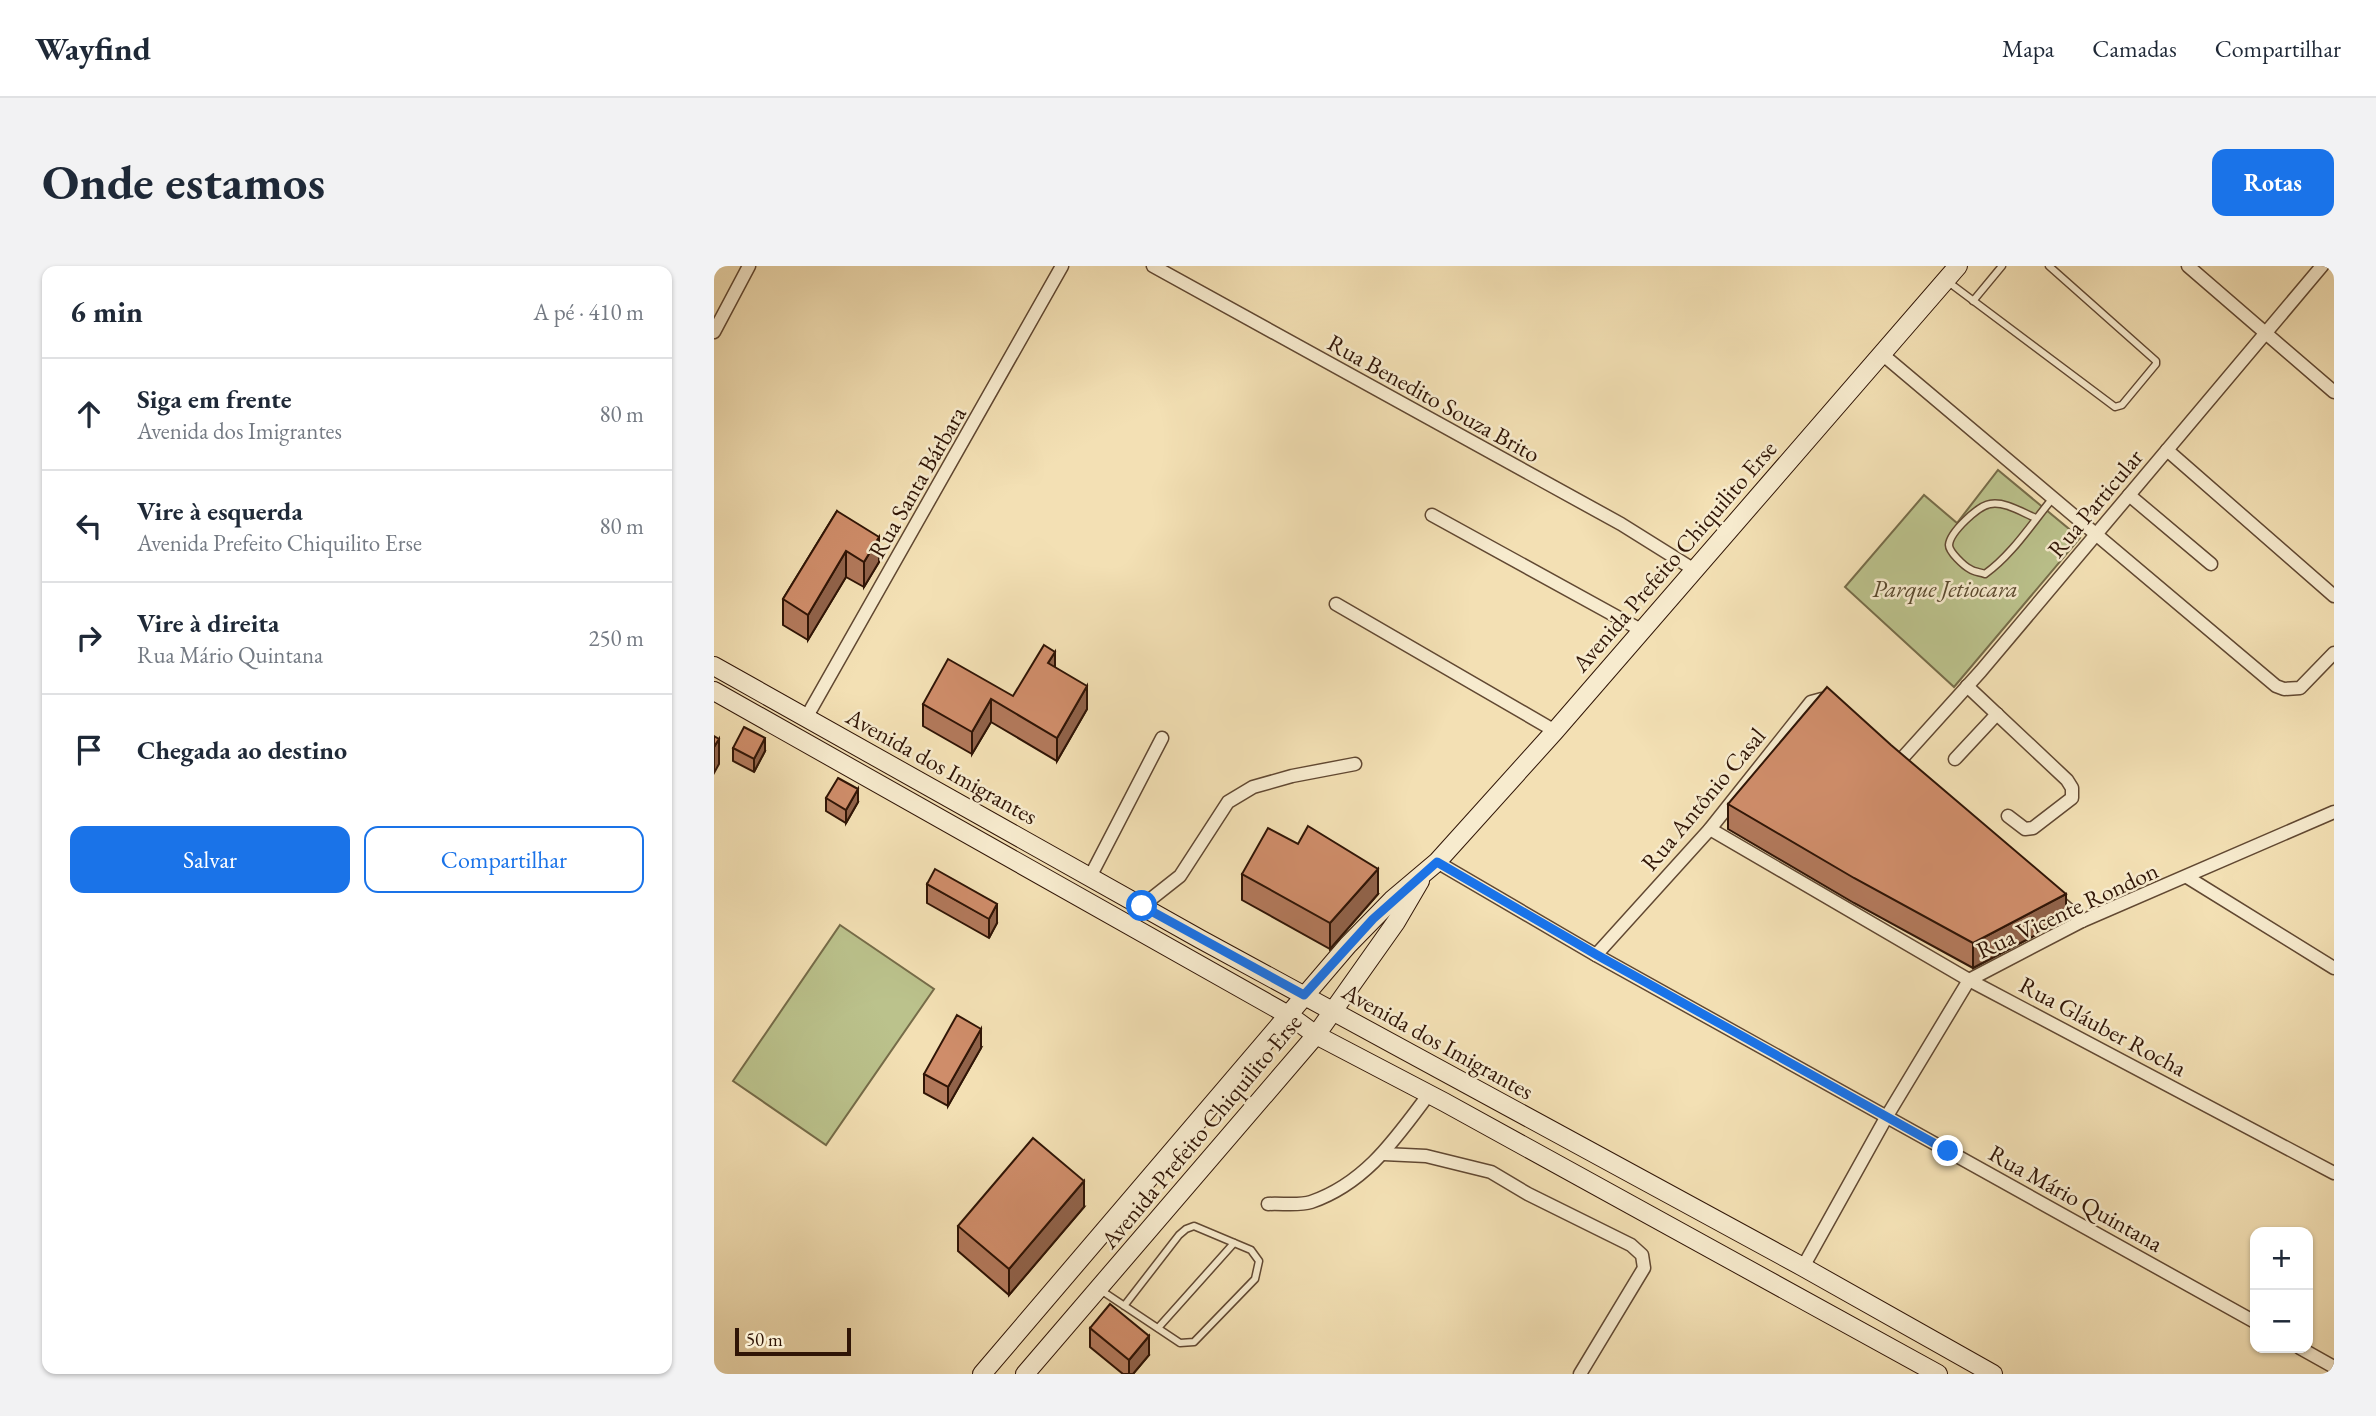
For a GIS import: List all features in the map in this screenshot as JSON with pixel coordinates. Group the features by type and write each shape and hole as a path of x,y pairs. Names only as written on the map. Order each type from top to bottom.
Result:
{"main road":[{"name":"Avenida Prefeito Chiquilito Erse","path":"982,1374 1290,1016 1304,995 1373,919 1430,868 1555,731 1952,273"},
{"name":"Avenida dos Imigrantes","path":"714,666 1142,906 1803,1267 1993,1374"},
{"name":"Avenida dos Imigrantes","path":"714,691 1290,1016 1316,1035 1429,1094 1938,1374"},
{"name":"Avenida Prefeito Chiquilito Erse","path":"1025,1374 1316,1035 1430,868"},
{"path":"1081,898 1094,892 1090,877"},
{"path":"1693,1240 1707,1215"}],"street":[{"path":"714,332 749,266"},
{"name":"Rua Santa Bárbara","path":"806,718 1062,266"},
{"name":"Rua Benedito Souza Brito","path":"1153,266 1621,524 1693,569"},
{"path":"2188,266 2334,392"},
{"name":"Rua Particular","path":"1897,763 1967,686 2322,266"},
{"path":"1882,354 2276,686 2293,690 2300,688 2334,653"},
{"path":"2167,450 2334,596"},
{"path":"2129,495 2211,564"},
{"path":"1432,515 1641,630"},
{"path":"1336,604 1555,731"},
{"path":"1967,686 2067,780 2072,788 2072,799 2033,828 2025,829 2008,816"},
{"name":"Rua Antônio Casal","path":"1597,955 1710,829 1811,702 1822,699 1843,714"},
{"path":"1955,759 1997,714"},
{"path":"1090,877 1162,738"},
{"path":"1142,906 1180,876 1228,802 1253,787 1292,776 1355,764"},
{"name":"Rua Vicente Rondon","path":"1803,1267 1886,1116 1969,980 2082,921 2334,812"},
{"name":"Rua Gláuber Rocha","path":"1710,829 1969,980 2334,1173"},
{"name":"Rua Mário Quintana","path":"1430,868 1597,955 2250,1319"},
{"path":"2187,877 2334,968"},
{"path":"2044,889 2082,921"},
{"path":"1268,1204 1309,1202 1354,1180 1384,1154 1429,1094"},
{"path":"1384,1154 1426,1156 1491,1172 1528,1195 1631,1245 1642,1255 1644,1268 1580,1374"},
{"path":"2309,1353 2334,1367"}],"lane":[{"path":"1973,300 2003,266"},
{"path":"1952,273 1973,300 2115,407 2122,405 2156,361 2049,266"},
{"path":"2036,518 1999,503 1988,504 1960,527 1950,543 1950,550 1970,570 1985,573 1995,567 2053,498"},
{"path":"1099,1289 1124,1306 1180,1343 1194,1342 1255,1279 1259,1261 1251,1250 1194,1226 1179,1235 1124,1306"},
{"path":"1158,1328 1234,1243"}],"green space":[{"name":"Parque Jetiocara","path":"1998,470 2080,538 1954,687 1845,587 1924,495 1957,523"},
{"path":"840,925 934,989 826,1145 733,1081"}],"building":[{"path":"837,511 879,537 864,562 846,551 808,615 783,599"},
{"path":"1044,645 1055,652 1048,663 1087,686 1057,738 991,699 972,732 923,704 948,659 1013,696"},
{"path":"1827,687 2066,894 1973,943 1854,878 1728,804"},
{"path":"744,727 765,738 754,759 733,748"},
{"path":"838,778 858,789 846,810 826,798"},
{"path":"1308,826 1378,869 1330,923 1242,874 1268,828 1298,844"},
{"path":"935,869 997,904 989,919 927,884"},
{"path":"957,1015 981,1029 948,1087 924,1074"},
{"path":"1033,1138 1084,1181 1009,1269 958,1226"},
{"path":"1110,1304 1149,1336 1129,1360 1090,1328"}],"route":[{"path":"1142,906 1304,995 1373,919 1437,862 1597,955 1948,1151"}]}
